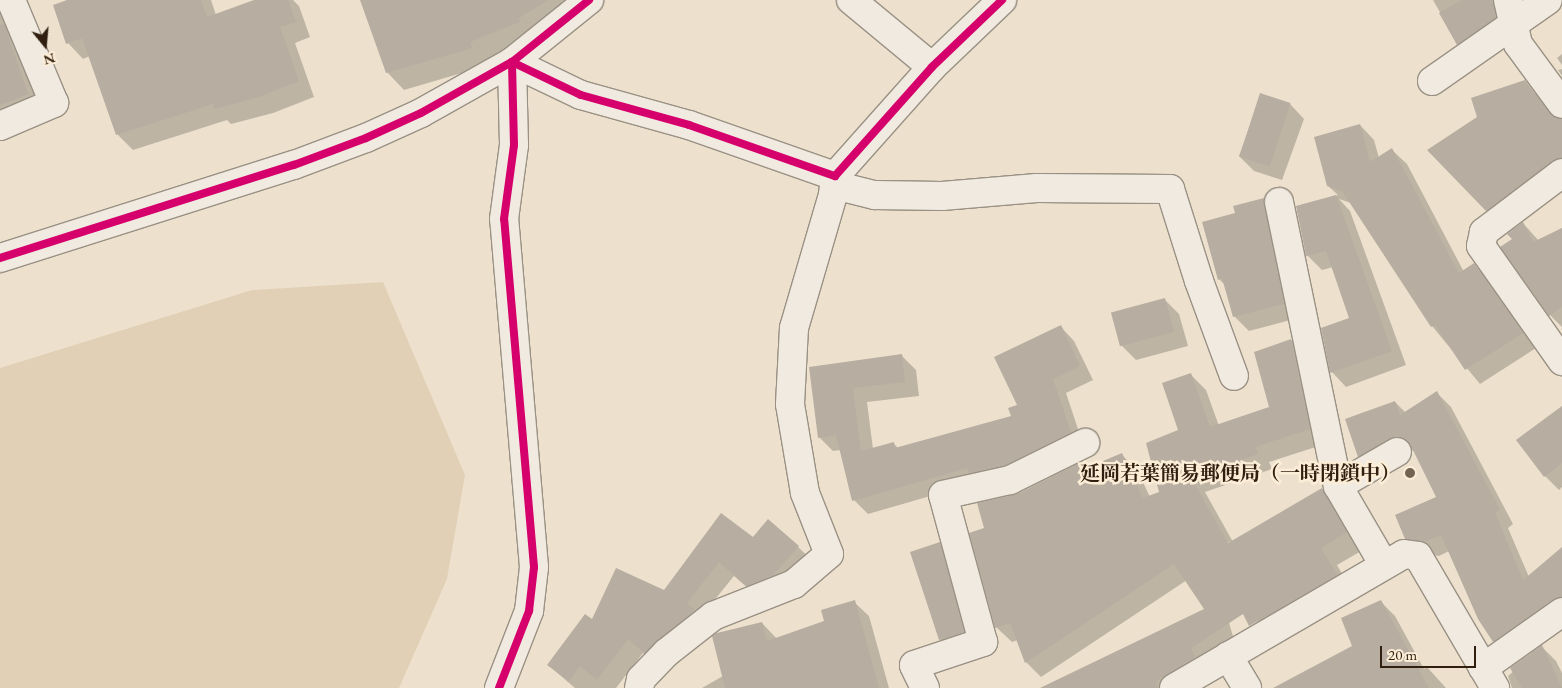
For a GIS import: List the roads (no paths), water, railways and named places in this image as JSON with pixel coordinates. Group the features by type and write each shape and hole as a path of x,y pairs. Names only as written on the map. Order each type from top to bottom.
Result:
{"street":[{"path":"0,126 54,103 11,0"},
{"path":"0,258 294,165 366,138 429,109 512,62 589,0"},
{"path":"851,0 932,67"},
{"path":"639,688 641,679 666,652 713,616 794,584 829,554 805,493 790,404 794,328 833,195 834,176 932,67 1002,0"},
{"path":"1432,81 1511,12 1548,0"},
{"path":"1511,12 1518,44 1562,104"},
{"path":"512,62 581,95 689,125 834,176 846,188 875,195 942,196 1037,188 1170,189 1198,281 1234,376"},
{"path":"499,688 529,611 534,567 504,219 514,145 512,62"},
{"path":"1562,173 1484,232 1481,246 1562,361"},
{"path":"1279,202 1338,486 1384,564"},
{"path":"925,688 914,664 984,642 943,495 1010,480 1086,443"},
{"path":"1338,486 1397,452"},
{"path":"1174,688 1404,554 1418,556 1489,678 1562,612"},
{"path":"1228,656 1248,688"}],"place":[{"name":"延岡若葉簡易郵便局（一時閉鎖中）","path":"1410,473"}]}
